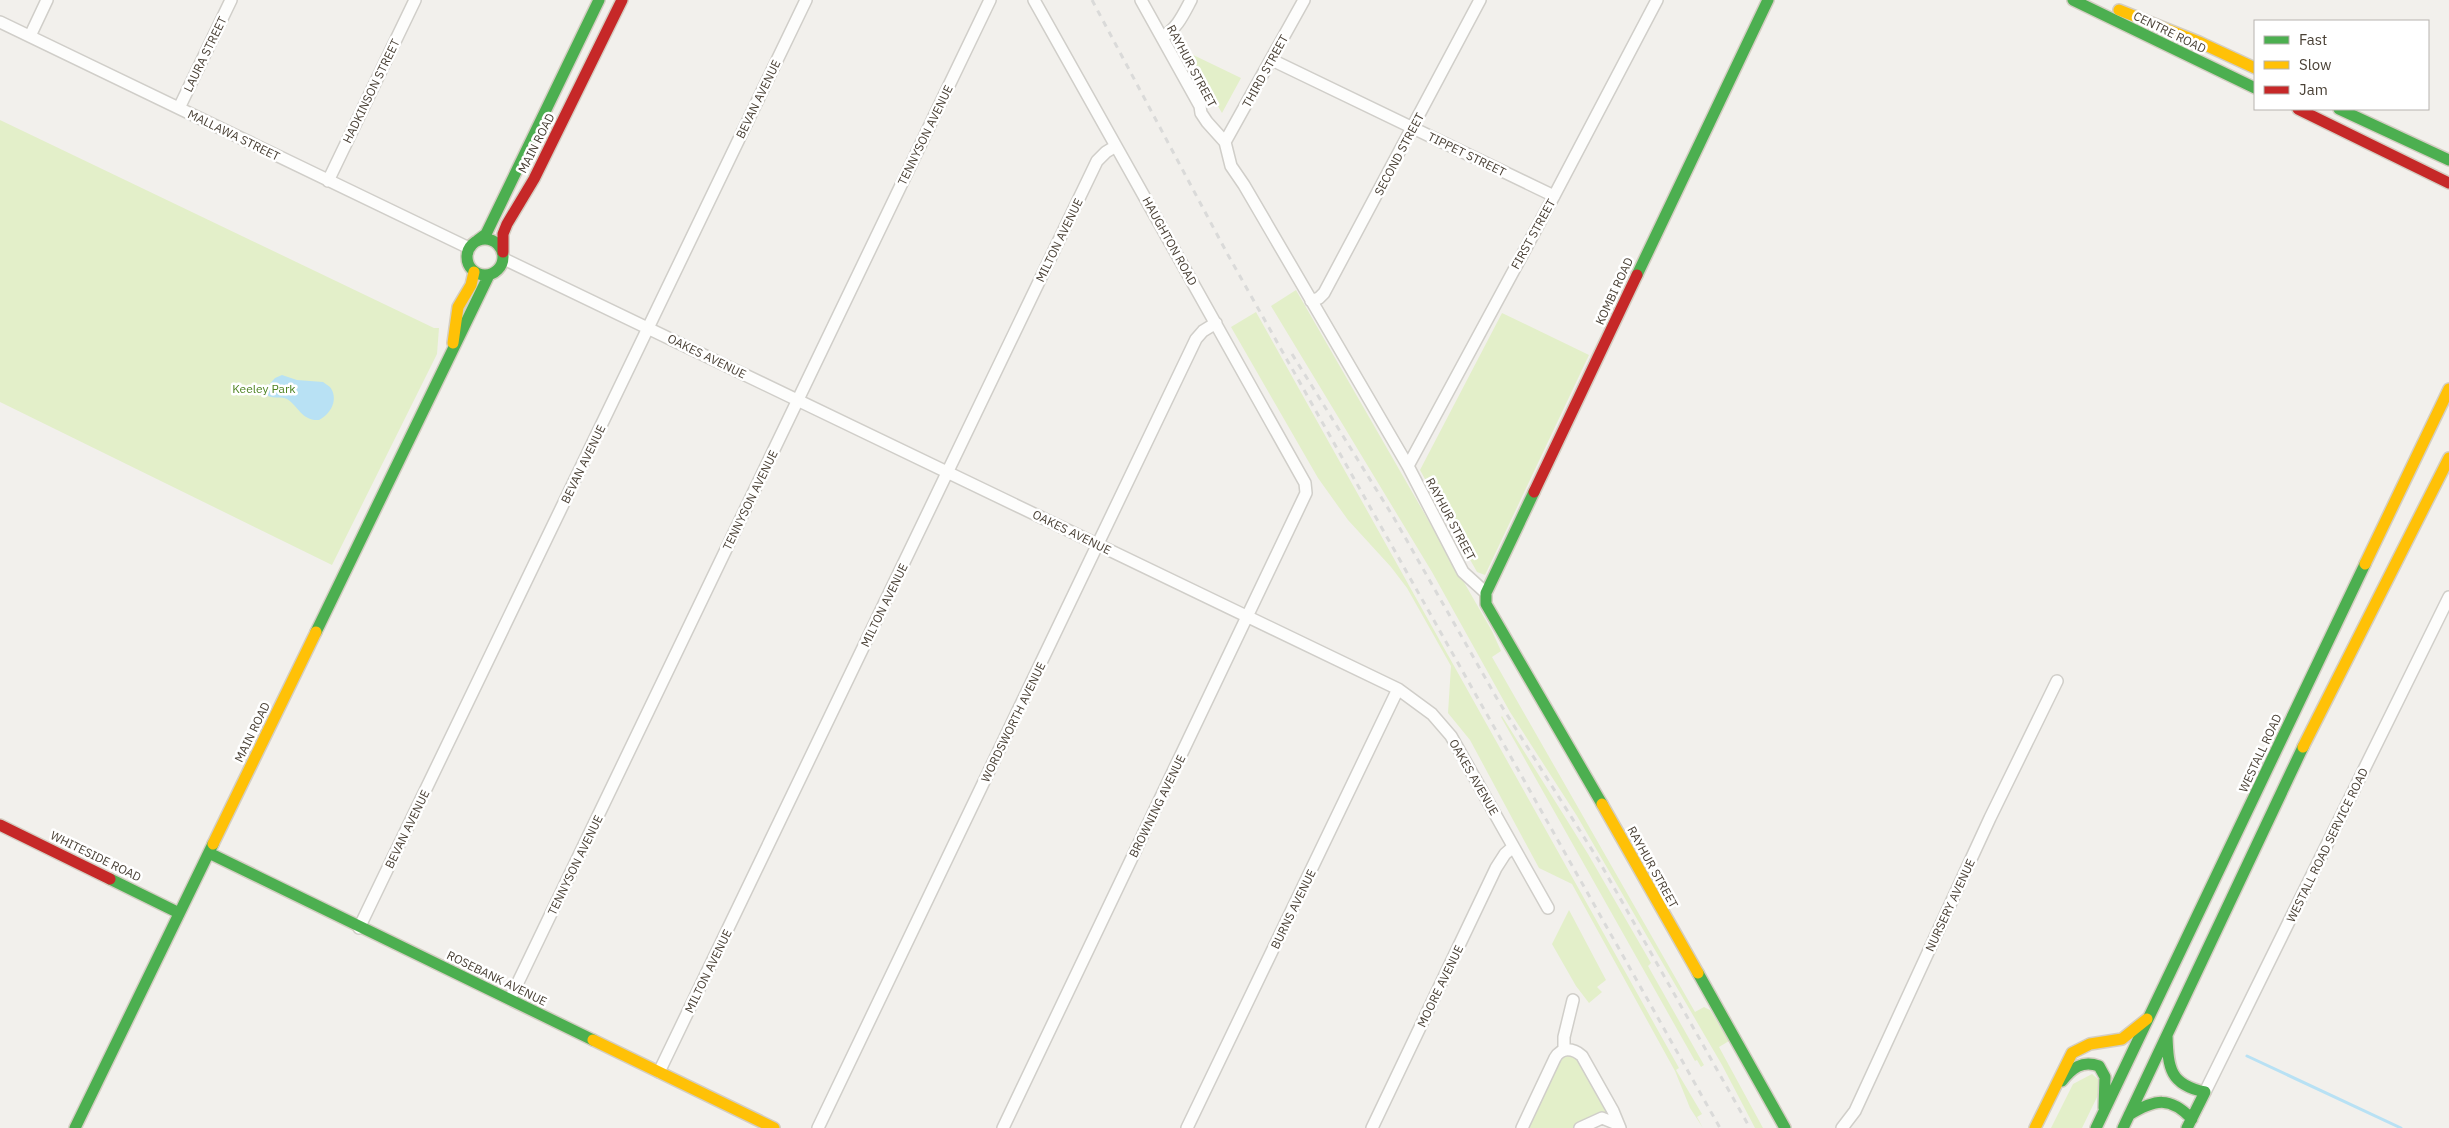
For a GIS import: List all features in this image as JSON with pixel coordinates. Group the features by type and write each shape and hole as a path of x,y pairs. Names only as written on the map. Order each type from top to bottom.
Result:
{"main road":[{"name":"MAIN ROAD","path":"478,240 486,234 599,0"},
{"name":"MAIN ROAD","path":"504,255 503,234 507,224 534,180 622,0"},
{"name":"KOMBI ROAD","path":"1486,593 1768,0"},
{"name":"CENTRE ROAD","path":"2073,0 2254,88"},
{"name":"CENTRE ROAD","path":"2096,0 2254,68"},
{"path":"581,38 600,47"},
{"path":"2300,110 2449,183"},
{"path":"2341,110 2449,160"},
{"path":"490,239 501,246 504,255 499,269 489,275 474,272 467,261 468,248 478,240 490,239"},
{"name":"MAIN ROAD","path":"452,348 458,307 471,285 474,272"},
{"name":"MAIN ROAD","path":"75,1128 452,348 465,330 489,275"},
{"name":"WESTALL ROAD","path":"2096,1128 2449,389"},
{"path":"2123,1128 2318,716 2449,458"},
{"name":"RAYHUR STREET","path":"1486,593 1486,604 1491,614 1597,795 1785,1128"},
{"name":"WHITESIDE ROAD","path":"0,825 179,913"},
{"name":"ROSEBANK AVENUE","path":"208,853 774,1128"},
{"path":"2035,1128 2072,1053 2090,1044 2122,1039 2149,1018"},
{"path":"2167,1036 2169,1066 2175,1080 2190,1089 2204,1092 2190,1123"},
{"path":"2050,1097 2070,1072 2082,1063 2093,1063 2099,1066 2105,1077 2104,1110"},
{"path":"2129,1115 2152,1102 2164,1101 2180,1108 2190,1123"}],"street":[{"path":"30,36 48,0"},
{"name":"LAURA STREET","path":"179,108 231,0"},
{"name":"HADKINSON STREET","path":"328,182 414,0"},
{"name":"BEVAN AVENUE","path":"359,928 806,0"},
{"name":"TENNYSON AVENUE","path":"510,999 990,0"},
{"name":"HAUGHTON ROAD","path":"1034,0 1305,483"},
{"name":"RAYHUR STREET","path":"1141,0 1200,106 1200,113 1225,142 1231,166 1244,184 1408,466 1464,572 1486,593"},
{"path":"1162,37 1171,32 1191,0"},
{"name":"THIRD STREET","path":"1225,142 1304,0"},
{"name":"SECOND STREET","path":"1311,301 1319,298 1324,293 1480,0"},
{"name":"FIRST STREET","path":"1408,466 1554,196 1657,0"},
{"name":"MALLAWA STREET","path":"0,22 468,248"},
{"name":"TIPPET STREET","path":"1272,60 1554,196"},
{"name":"MILTON AVENUE","path":"660,1072 1097,161 1116,146"},
{"name":"OAKES AVENUE","path":"504,255 648,328 1398,689 1432,714 1451,736 1548,908"},
{"name":"WORDSWORTH AVENUE","path":"818,1128 1196,339 1203,331 1216,323"},
{"name":"BROWNING AVENUE","path":"1003,1128 1302,502 1306,493 1305,483"},
{"name":"WESTALL ROAD SERVICE ROAD","path":"2204,1092 2449,597"},
{"name":"NURSERY AVENUE","path":"1842,1128 1855,1112 1990,818 2056,681"},
{"name":"BURNS AVENUE","path":"1187,1128 1398,689"},
{"name":"MOORE AVENUE","path":"1372,1128 1496,868 1505,854 1513,847"},
{"path":"1564,1050 1564,1037 1573,1000"},
{"path":"1522,1128 1555,1058 1564,1050 1573,1050 1582,1056 1613,1111 1618,1126"},
{"path":"1580,1128 1602,1118 1618,1126"}],"green space":[{"path":"1185,51 1241,78 1222,113"},
{"name":"Keeley Park","path":"0,120 434,328 439,328 437,354 332,565 0,402"},
{"path":"1296,290 1492,631 1501,651 1492,657 1695,1012 1704,1007 1710,1010 1729,1041 1719,1047 1763,1128 1755,1128 1722,1065 1577,816 1510,712 1432,572 1271,306"},
{"path":"1256,312 1679,1068 1676,1070 1702,1114 1697,1117 1703,1128 1690,1108 1675,1071 1572,884 1539,868 1470,740 1448,713 1451,666 1407,588 1391,567 1348,520 1318,478 1231,327"},
{"path":"1502,313 1589,355 1485,575 1477,572 1420,470"},
{"path":"1502,716 1588,854 1651,963 1648,966 1704,1065 1701,1067 1697,1060 1695,1061"},
{"path":"1569,910 1606,980 1597,987 1602,992 1589,1003 1576,986 1552,944"},
{"path":"1576,1054 1611,1114 1575,1128 1525,1128 1561,1055"},
{"path":"2092,1074 2098,1079 2099,1093 2082,1128 2051,1128 2073,1084"}],"water":[{"path":"282,375 297,380 323,382 330,387 333,392 334,401 327,414 319,420 313,420 305,416 287,399 268,396 268,386 275,378"}],"waterway":[{"path":"2247,1056 2401,1128"}],"railway":[{"path":"1092,0 1228,255 1720,1128"},
{"path":"1292,354 1394,518 1499,702 1599,861 1750,1128"}],"traffic: fast":[{"path":"478,240 486,234 599,0"},
{"path":"1637,275 1768,0"},
{"path":"2073,0 2254,88"},
{"path":"2341,110 2449,160"},
{"path":"485,239 492,240 498,244 502,250 503,257 502,264 498,270 492,274 485,275 478,274 472,270 468,264 467,257 468,250 472,244 478,240 485,239"},
{"path":"316,632 489,275"},
{"path":"1534,492 1486,593 1486,604 1602,804"},
{"path":"2096,1128 2365,564"},
{"path":"2123,1128 2303,747"},
{"path":"75,1128 213,844"},
{"path":"209,853 593,1040"},
{"path":"110,879 179,913"},
{"path":"1698,973 1785,1128"},
{"path":"2167,1036 2168,1057 2173,1073 2184,1085 2205,1092 2187,1128"},
{"path":"2062,1081 2078,1066 2087,1064 2099,1066 2105,1077 2104,1108"},
{"path":"2129,1115 2147,1106 2162,1102 2177,1106 2192,1119"}],"traffic: slow":[{"path":"2119,10 2199,42 2254,68"},
{"path":"453,343 458,307 471,285 474,272"},
{"path":"2365,564 2449,389"},
{"path":"2303,747 2449,458"},
{"path":"213,844 316,632"},
{"path":"1602,804 1698,973"},
{"path":"2035,1128 2072,1053 2090,1044 2122,1039 2147,1019"},
{"path":"593,1040 774,1128"}],"traffic: jam":[{"path":"503,252 503,234 507,224 534,179 622,0"},
{"path":"2300,110 2449,183"},
{"path":"1534,492 1637,275"},
{"path":"0,825 110,879"}]}
